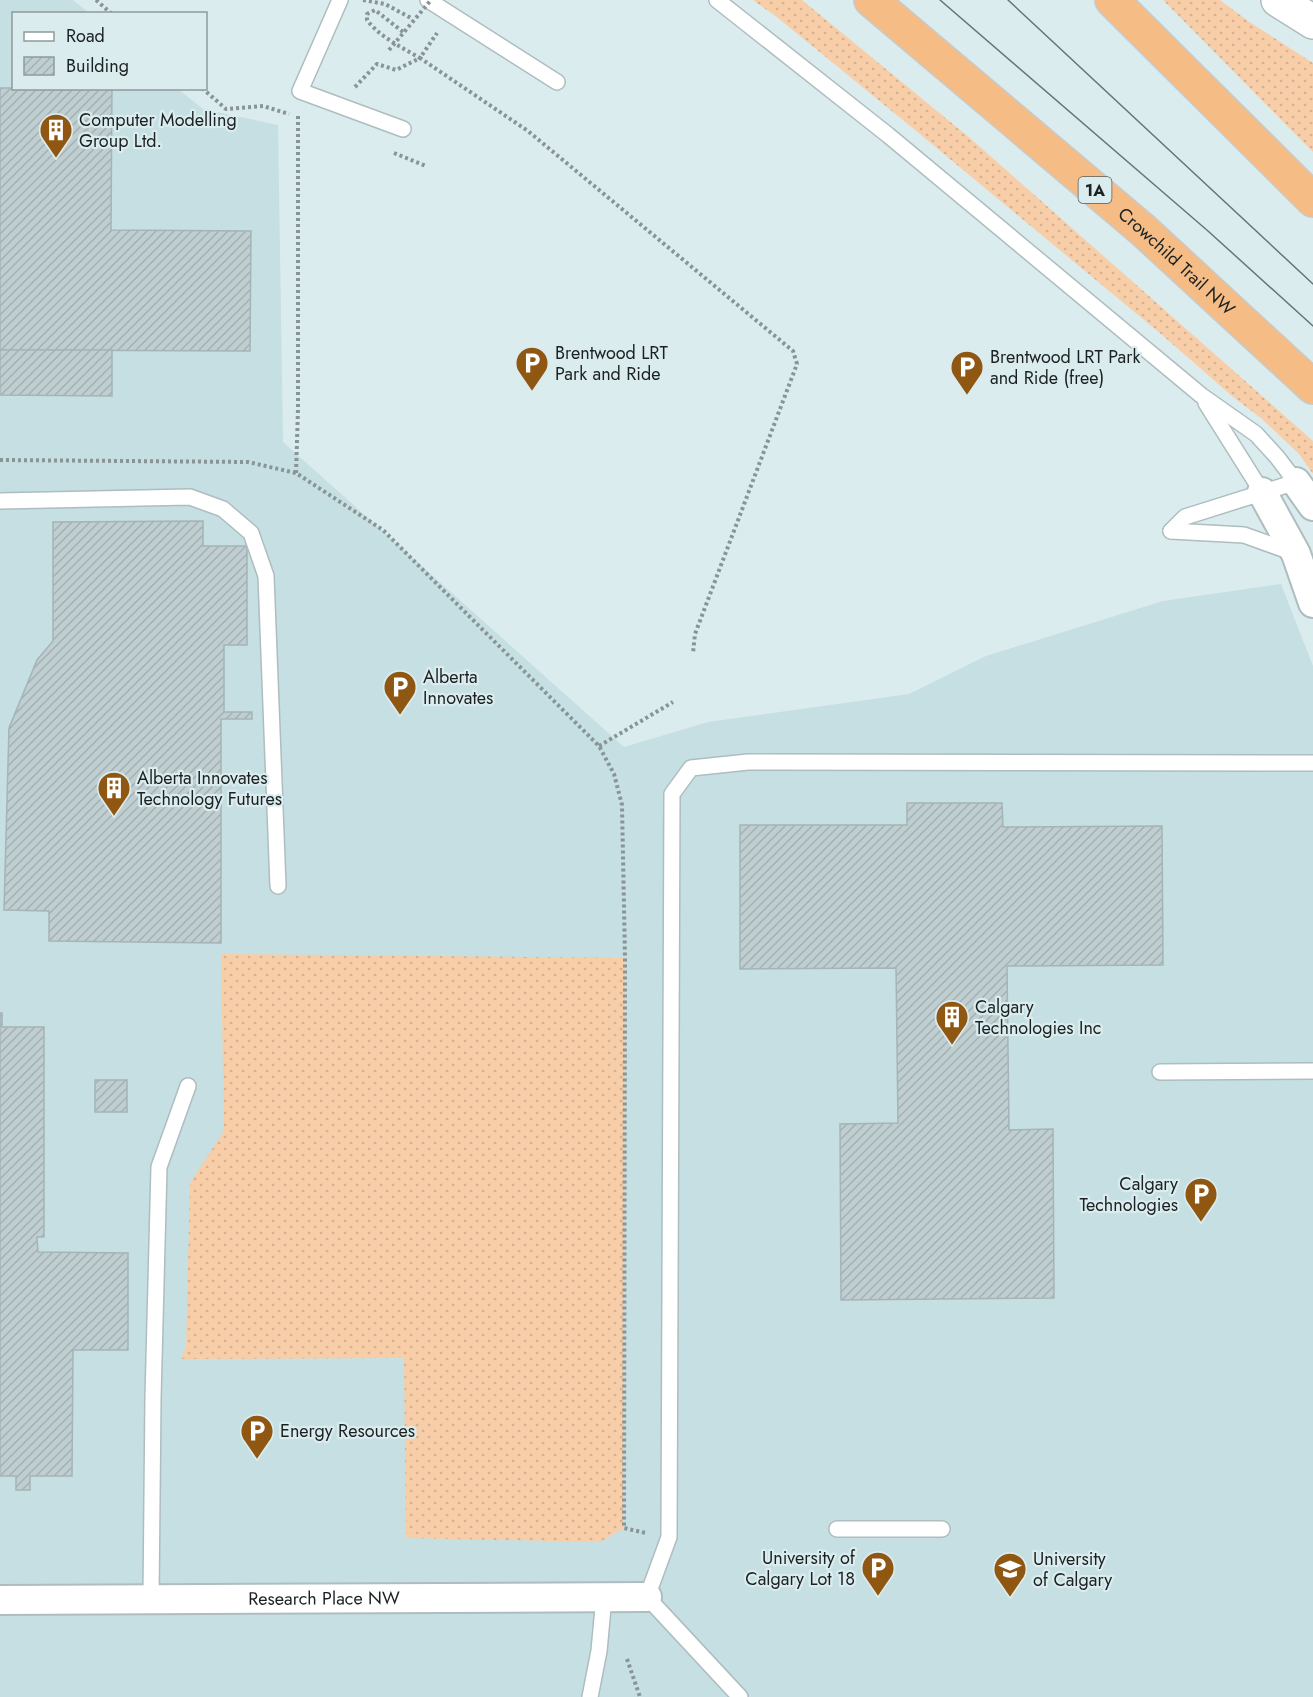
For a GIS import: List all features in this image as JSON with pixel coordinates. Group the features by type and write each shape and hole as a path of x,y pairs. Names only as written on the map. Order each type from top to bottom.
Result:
{"highway":[{"name":"Crowchild Trail NW","path":"871,0 1143,230 1313,387"},
{"path":"1112,0 1313,200"}],"street":[{"path":"1278,0 1313,22"},
{"path":"1296,482 1313,506"},
{"path":"1263,492 1296,554 1313,603"},
{"name":"Research Place NW","path":"0,1600 647,1597"}],"lane":[{"path":"339,0 300,91 403,129"},
{"path":"430,0 557,81"},
{"path":"717,0 888,135 1202,396 1256,434 1277,456 1296,482 1185,517 1171,531 1244,535 1296,554"},
{"path":"1202,396 1263,492"},
{"path":"0,501 190,497 223,509 251,533 266,576 278,886"},
{"path":"740,1697 647,1597 669,1537 672,794 691,768 748,762 1313,763"},
{"path":"1160,1072 1313,1071"},
{"path":"151,1599 159,1167 188,1086"},
{"path":"837,1529 942,1529"},
{"path":"590,1697 599,1651 604,1597"}],"path":[{"path":"96,0 110,12"},
{"path":"363,0 385,4 418,22"},
{"path":"389,50 430,0"},
{"path":"403,32 380,12 375,10 367,14 367,20 386,38 420,58 528,131 793,351 797,364 695,634 693,653"},
{"path":"427,28 437,34"},
{"path":"352,89 363,81 377,64 396,70 420,58 441,28"},
{"path":"204,90 226,109 263,106 298,116 296,473"},
{"path":"0,460 248,462 296,473 383,530 599,746 614,774 622,805 625,958 624,1528 647,1533"},
{"path":"599,746 673,702"},
{"path":"627,1659 640,1697"}],"shaded area":[{"path":"0,0 73,0 88,12 12,12 12,90 179,90 203,109 278,125 283,442 624,747 708,722 909,694 986,656 1163,601 1281,584 1313,666 1313,1697 0,1697"},
{"path":"753,0 802,0 971,139 1313,441 1313,474 1299,454 1262,419 915,130"},
{"path":"1163,0 1220,0 1313,63 1313,152"},
{"path":"221,954 625,958 624,1528 600,1542 406,1538 404,1358 181,1359 186,1347 190,1183 224,1131"}],"building":[{"name":"Computer Modelling Group Ltd.","path":"0,88 112,90 111,230 251,231 250,351 0,350"},
{"path":"0,350 112,350 112,396 0,395"},
{"name":"Alberta Innovates Technology Futures","path":"203,521 203,546 247,546 247,645 224,645 224,712 252,712 252,719 221,719 221,943 49,941 49,911 4,910 9,728 37,660 53,641 53,522"},
{"name":"Calgary Technologies Inc","path":"907,803 1002,803 1003,827 1162,826 1163,965 1007,966 1009,1130 1053,1129 1054,1298 841,1300 840,1124 898,1123 896,968 740,969 740,825 907,825"},
{"path":"0,1013 2,1013 2,1027 44,1027 44,1237 37,1237 38,1252 128,1253 128,1350 73,1350 72,1476 30,1476 30,1490 16,1490 16,1476 0,1476"},
{"path":"95,1080 127,1080 127,1112 95,1112"}],"tram line":[{"path":"940,0 1208,231 1313,326"},
{"path":"1008,0 1313,284"}],"place":[{"name":"Computer Modelling Group Ltd.","path":"56,159"},
{"name":"Brentwood LRT Park and Ride","path":"532,392"},
{"name":"Brentwood LRT Park and Ride (free)","path":"967,396"},
{"name":"Alberta Innovates","path":"400,716"},
{"name":"Alberta Innovates Technology Futures","path":"114,817"},
{"name":"Calgary Technologies Inc","path":"952,1046"},
{"name":"Calgary Technologies","path":"1201,1223"},
{"name":"Energy Resources","path":"257,1460"},
{"name":"University of Calgary Lot 18","path":"878,1597"},
{"name":"University of Calgary","path":"1010,1598"}]}
